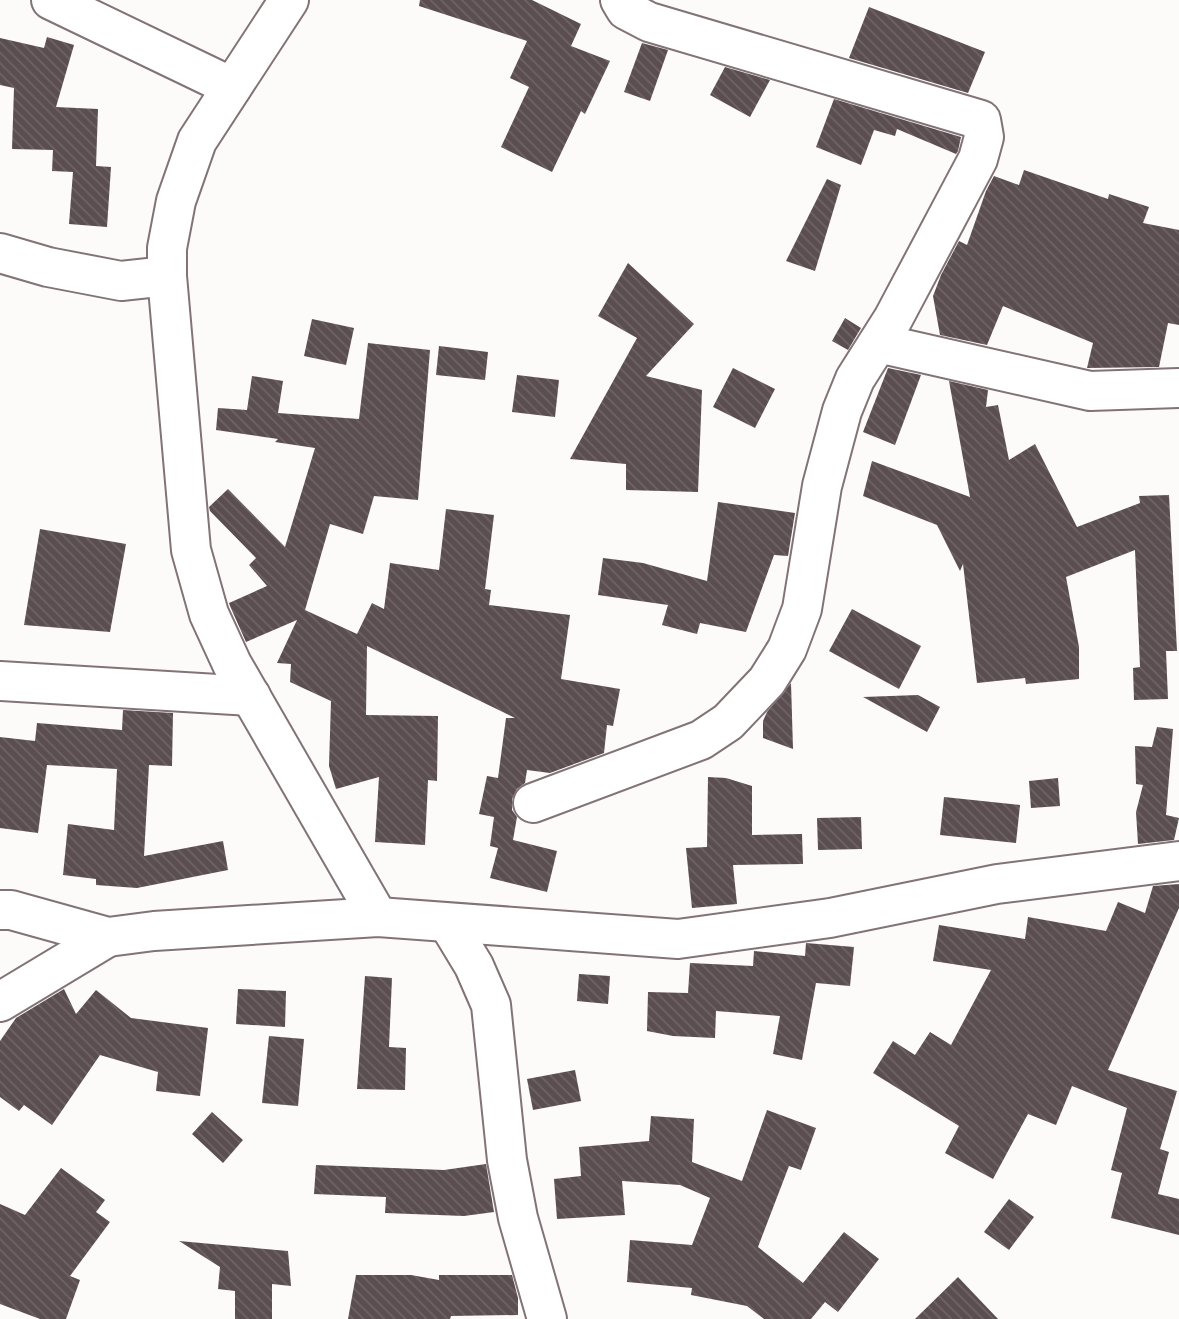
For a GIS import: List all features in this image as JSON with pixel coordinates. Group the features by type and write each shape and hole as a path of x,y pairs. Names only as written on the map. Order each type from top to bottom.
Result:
{"street":[{"path":"51,0 232,87"},
{"path":"289,0 197,141 176,201 167,248 167,276 191,550 209,614 251,696 378,916"},
{"path":"533,803 701,740 728,722 767,681 788,649 802,609 822,486 842,411 855,379 878,343 978,159 984,136 981,120 649,22 626,10 620,0"},
{"path":"1,256 121,281 167,276"},
{"path":"878,343 1090,391 1179,388"},
{"path":"0,681 251,696"},
{"path":"0,910 108,937 154,931 378,916 678,939 830,918 998,884 1179,860"},
{"path":"447,923 474,966 491,1005 507,1160 518,1218 547,1319"},
{"path":"0,1002 108,937"}],"building":[{"path":"420,0 532,0 581,24 571,46 610,61 585,114 581,111 552,172 501,147 529,87 510,78 527,41 419,6"},
{"path":"869,7 985,52 968,93 849,58"},
{"path":"47,37 74,45 56,107 98,109 96,166 111,167 107,227 69,224 73,172 52,171 53,150 12,149 14,88 0,85 0,38 44,48"},
{"path":"642,43 668,50 650,101 624,92"},
{"path":"725,67 770,80 750,117 710,95"},
{"path":"834,99 961,137 958,151 956,154 897,129 895,136 874,130 861,165 816,147"},
{"path":"1024,170 1108,199 1109,194 1149,207 1143,223 1179,230 1179,325 1168,323 1159,367 1087,368 1093,343 1003,306 987,345 940,335 933,296 941,275 959,241 967,245 994,176 1019,185"},
{"path":"827,179 841,185 815,271 786,261"},
{"path":"628,263 694,324 646,376 702,390 698,492 626,490 626,464 570,459 637,338 598,316"},
{"path":"845,318 861,328 848,350 832,341"},
{"path":"312,319 354,328 346,365 304,356"},
{"path":"368,343 430,350 418,500 374,496 363,534 330,524 305,610 357,634 372,603 384,609 390,563 439,570 446,509 494,515 485,589 491,590 489,605 570,615 561,679 620,689 613,726 607,725 604,753 550,773 527,770 525,783 517,789 512,799 512,810 517,817 513,840 557,851 547,892 490,878 498,848 490,846 494,817 479,814 487,776 498,778 506,718 515,718 367,646 366,715 438,716 437,781 428,780 425,845 375,842 379,777 336,789 329,766 331,701 290,682 291,664 277,663 297,620 246,642 229,603 267,586 249,565 256,558 209,507 228,489 285,547 315,448 275,442 278,439 216,430 218,408 247,410 252,376 283,381 278,413 359,419"},
{"path":"439,346 488,352 485,380 436,375"},
{"path":"733,368 775,389 755,428 713,407"},
{"path":"888,368 921,375 895,445 863,432"},
{"path":"517,375 559,380 555,417 512,412"},
{"path":"949,381 988,390 986,407 998,405 1009,460 1035,444 1077,527 1140,503 1139,496 1169,495 1177,651 1166,651 1168,699 1134,700 1133,668 1140,667 1135,550 1066,577 1079,647 1079,679 1026,684 1025,678 977,683 963,564 960,571 937,525 863,496 872,461 970,497"},
{"path":"718,502 795,513 788,556 774,555 746,632 700,623 697,634 662,625 668,605 598,595 603,558 643,563 707,581"},
{"path":"40,529 126,544 110,632 24,625"},
{"path":"852,609 921,646 899,689 829,651"},
{"path":"791,683 793,749 763,738 763,721 767,712"},
{"path":"918,695 940,707 927,732 863,697"},
{"path":"123,710 173,713 172,766 149,765 144,856 223,841 228,870 137,888 96,885 96,879 63,875 68,824 114,830 117,769 47,765 38,833 0,828 0,737 35,741 37,723 122,730"},
{"path":"1157,727 1173,729 1166,815 1179,818 1174,840 1138,844 1136,812 1143,785 1136,784 1135,746 1152,747"},
{"path":"708,777 726,778 752,786 752,835 802,834 803,864 733,865 737,904 692,908 686,848 707,847"},
{"path":"1058,778 1060,806 1031,808 1029,781"},
{"path":"944,797 1020,805 1016,843 940,835"},
{"path":"861,817 862,849 818,850 817,818"},
{"path":"1179,884 1179,908 1108,1070 1177,1091 1160,1149 1169,1152 1158,1194 1179,1199 1179,1235 1111,1218 1122,1173 1111,1170 1127,1108 1072,1086 1056,1125 1028,1114 993,1179 945,1153 959,1126 873,1073 893,1041 915,1055 930,1032 951,1045 991,970 933,961 939,925 1025,939 1028,917 1106,931 1118,902 1145,913 1153,886"},
{"path":"806,943 854,947 850,986 816,983 802,1060 773,1054 780,1016 716,1011 715,1038 673,1036 647,1031 648,992 688,993 690,963 753,966 754,951 805,956"},
{"path":"579,974 610,976 608,1004 577,1001"},
{"path":"365,976 392,978 389,1047 406,1048 405,1090 357,1089"},
{"path":"64,989 76,1014 96,990 131,1018 208,1028 200,1096 156,1091 158,1072 100,1055 52,1125 24,1105 19,1111 0,1097 0,1041 16,1018"},
{"path":"238,989 286,991 285,1027 236,1024"},
{"path":"269,1036 304,1039 298,1106 262,1103"},
{"path":"575,1070 581,1101 533,1110 527,1079"},
{"path":"767,1110 816,1128 801,1170 789,1166 758,1247 803,1283 844,1232 879,1259 838,1312 825,1302 811,1319 764,1319 747,1306 691,1295 692,1288 627,1282 630,1240 692,1245 710,1198 680,1185 622,1181 625,1215 557,1219 554,1179 581,1176 579,1147 649,1141 651,1116 694,1119 692,1162 742,1181"},
{"path":"212,1112 243,1140 223,1163 192,1134"},
{"path":"486,1164 494,1212 464,1216 385,1213 386,1197 314,1194 316,1165 444,1170"},
{"path":"61,1168 105,1200 96,1212 110,1222 70,1276 80,1280 66,1319 40,1319 0,1304 0,1204 25,1215"},
{"path":"1009,1199 1034,1217 1009,1250 984,1232"},
{"path":"179,1241 288,1251 291,1286 272,1284 272,1319 235,1319 235,1291 218,1289 220,1267"},
{"path":"356,1275 411,1275 439,1280 439,1275 512,1275 518,1298 518,1315 451,1316 450,1319 348,1319"},
{"path":"958,1277 998,1319 915,1319"}]}
